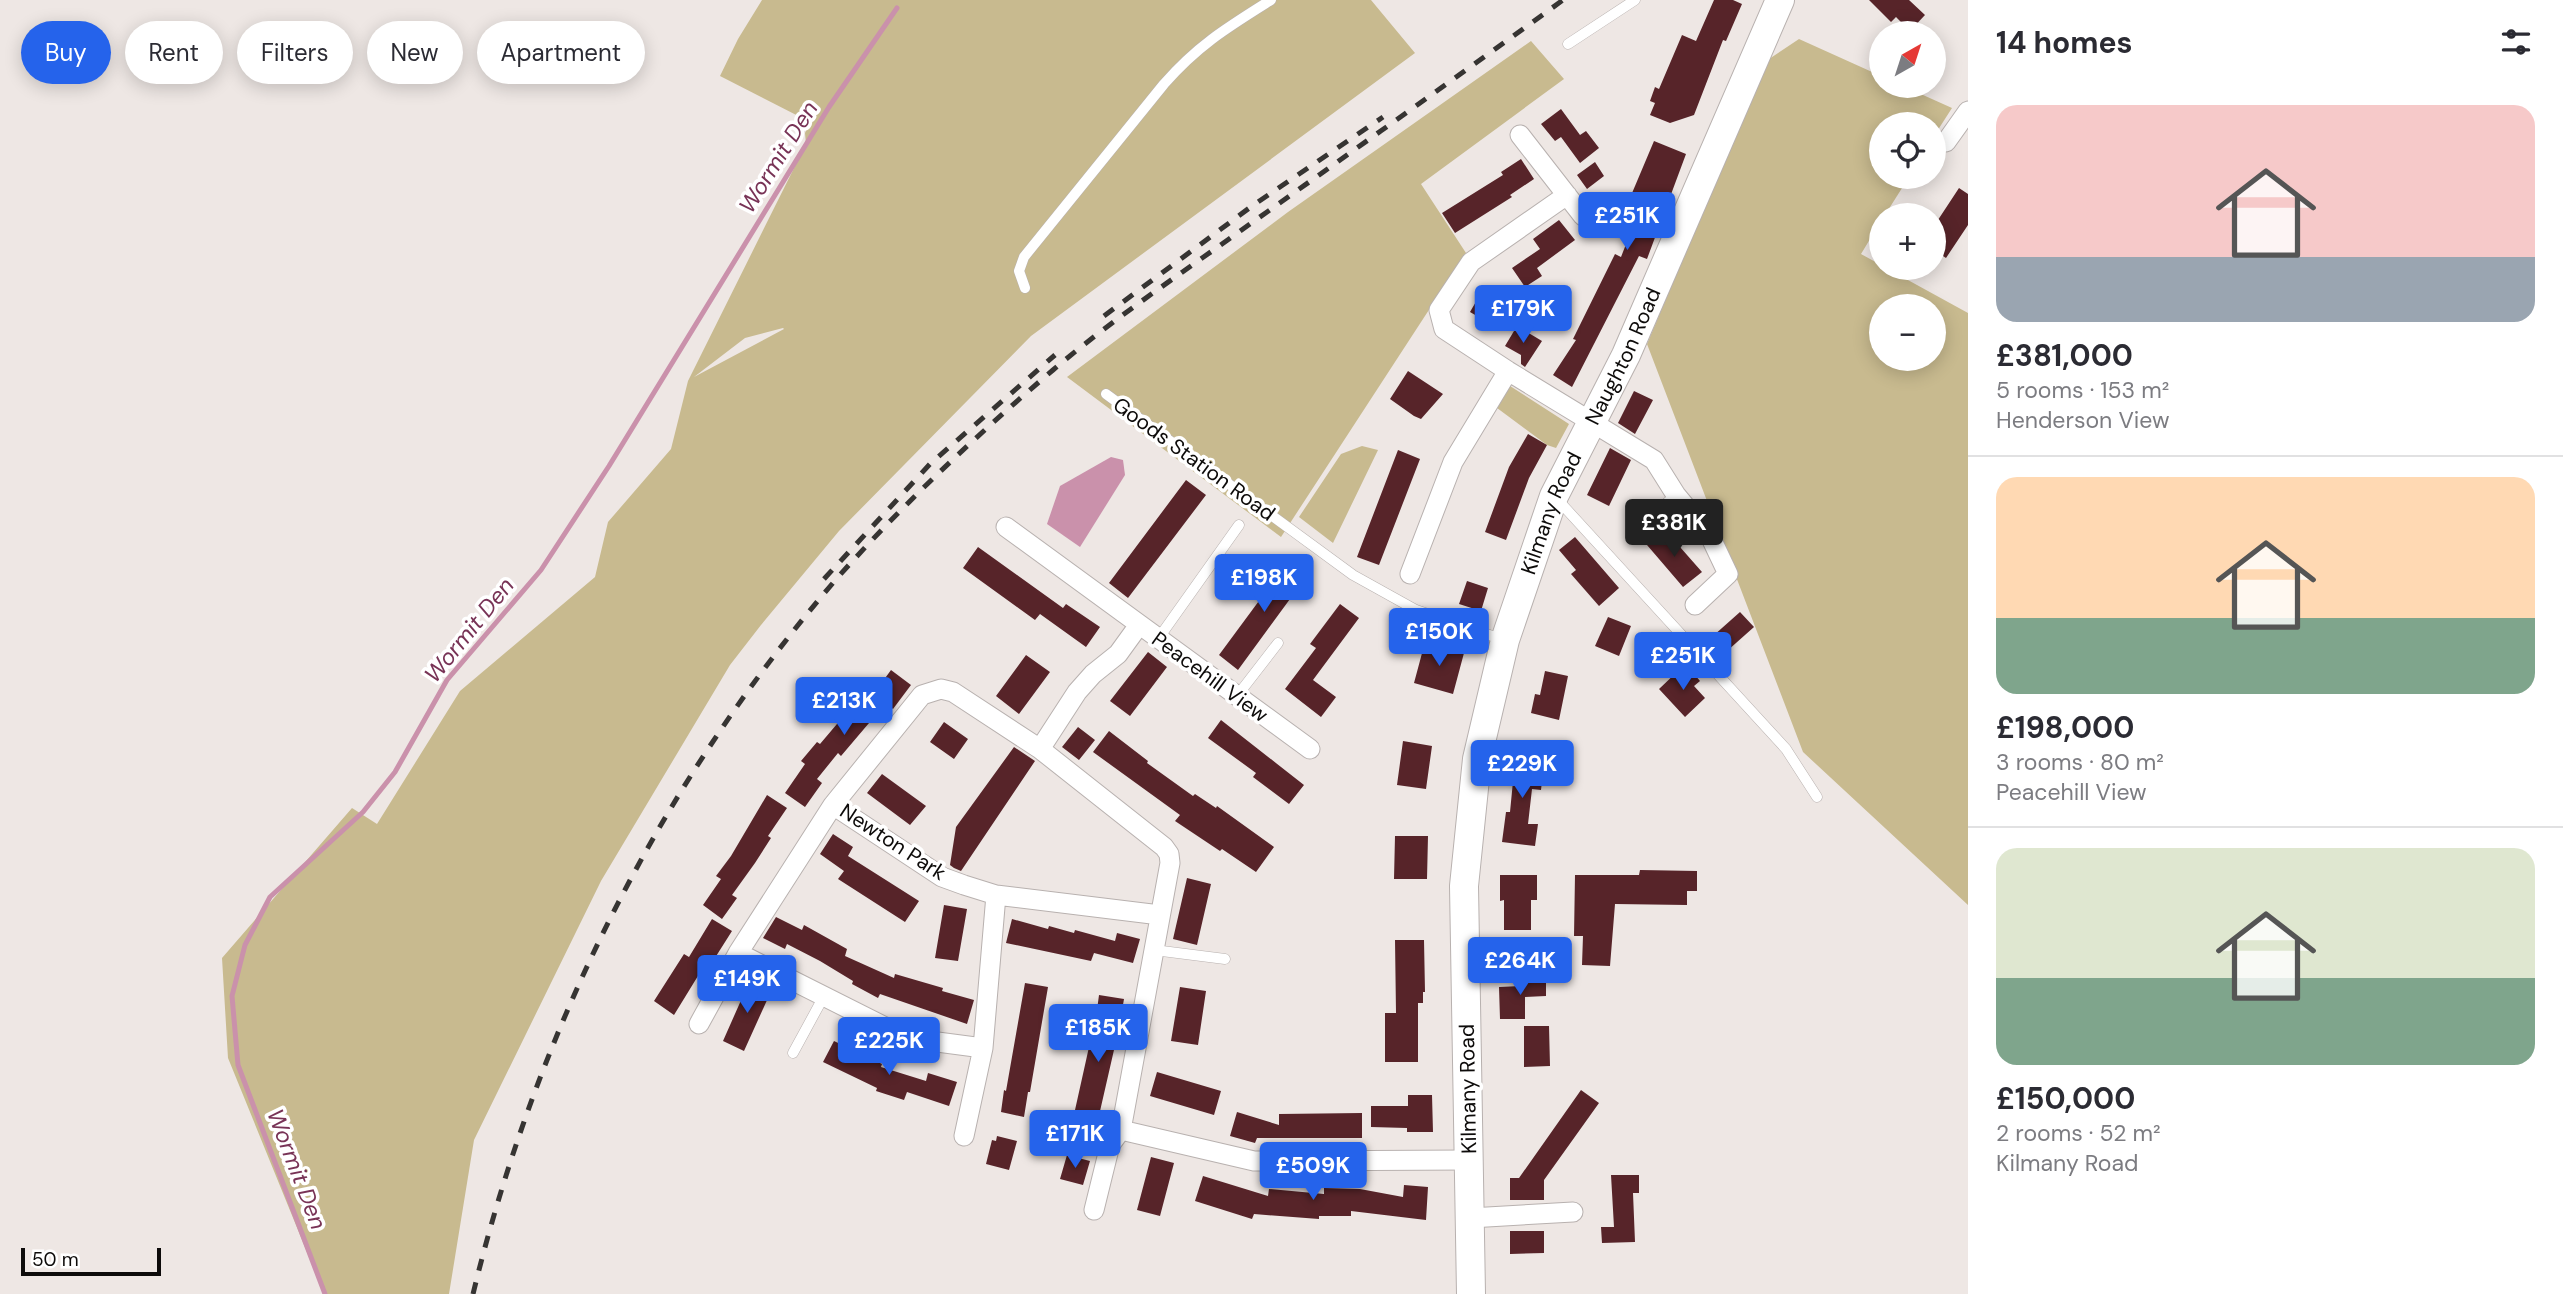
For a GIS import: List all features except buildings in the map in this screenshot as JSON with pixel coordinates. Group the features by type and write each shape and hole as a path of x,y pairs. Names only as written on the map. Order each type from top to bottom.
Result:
{"main road":[{"name":"Naughton Road","path":"1587,432 1626,355 1780,0"},
{"name":"Kilmany Road","path":"1471,1294 1464,886 1477,759 1505,640 1555,496 1587,432"}],"street":[{"path":"1946,142 1968,111"},
{"path":"1520,135 1583,216"},
{"path":"1567,195 1471,262 1439,310 1444,329 1508,372 1587,432 1654,460 1676,495 1710,536 1728,574 1695,605"},
{"path":"1410,574 1453,462 1508,372"},
{"path":"1006,527 1139,625"},
{"name":"Peacehill View","path":"1040,749 1077,692 1093,674 1118,654 1139,625 1310,749"},
{"name":"Newton Park","path":"933,691 953,692 1040,749 1164,847 1169,854 1170,863 1160,915 996,895 942,877 833,804 922,695 933,691"},
{"path":"699,1024 738,953 833,804"},
{"path":"964,1136 982,1048 996,895"},
{"path":"1094,1210 1110,1144 1121,1130 1160,915"},
{"path":"738,953 907,1038 982,1048"},
{"path":"1121,1130 1254,1161 1469,1160"},
{"path":"1470,1218 1573,1212"}],"lane":[{"path":"1025,288 1019,271 1024,257 1164,84 1188,57 1216,34 1271,0"},
{"path":"1568,44 1635,0"},
{"name":"Goods Station Road","path":"1106,394 1353,575 1416,610 1505,640"},
{"path":"1636,529 1676,495"},
{"path":"1555,496 1786,749 1817,797"},
{"path":"1158,639 1239,525"},
{"path":"1237,696 1278,643"},
{"path":"1154,950 1225,958"},
{"path":"793,1053 824,996"}],"shaded area":[{"path":"762,0 1371,0 1415,53 1031,336 839,531 730,665 601,881 474,1140 449,1294 324,1294 228,1058 222,958 352,808 377,824 460,691 595,577 608,522 671,449 688,381 806,144 805,133 810,122 720,76 738,39","holes":["784,329 694,377 745,338"]},
{"path":"1799,39 1869,71 1869,98 1930,98 1952,108 1946,117 1946,112 1869,112 1869,189 1901,189 1893,203 1869,203 1869,241 1861,254 1869,258 1869,280 1908,280 1933,294 1869,294 1869,371 1946,371 1946,301 1968,313 1968,905 1803,752 1647,344 1766,61"},
{"path":"1531,41 1564,79 1421,184 1466,253 1281,537 1067,377 1288,212"},
{"path":"1507,384 1569,424 1556,448 1547,445 1493,405"},
{"path":"1362,446 1378,450 1333,543 1299,517 1341,454"},
{"path":"1111,457 1123,460 1125,475 1080,547 1047,524 1060,486"}],"waterway":[{"name":"Wormit Den","path":"325,1294 238,1065 232,996 245,945 270,897 363,812 395,772 447,680 541,570 609,466 829,107 897,8"}],"railway":[{"path":"473,1294 500,1196 532,1099 570,1005 613,913 661,824 715,738 775,655 839,576 943,469 1076,351 1563,0"},
{"path":"1104,316 1252,206 1383,117"},
{"path":"824,579 930,464 1055,355"}]}
